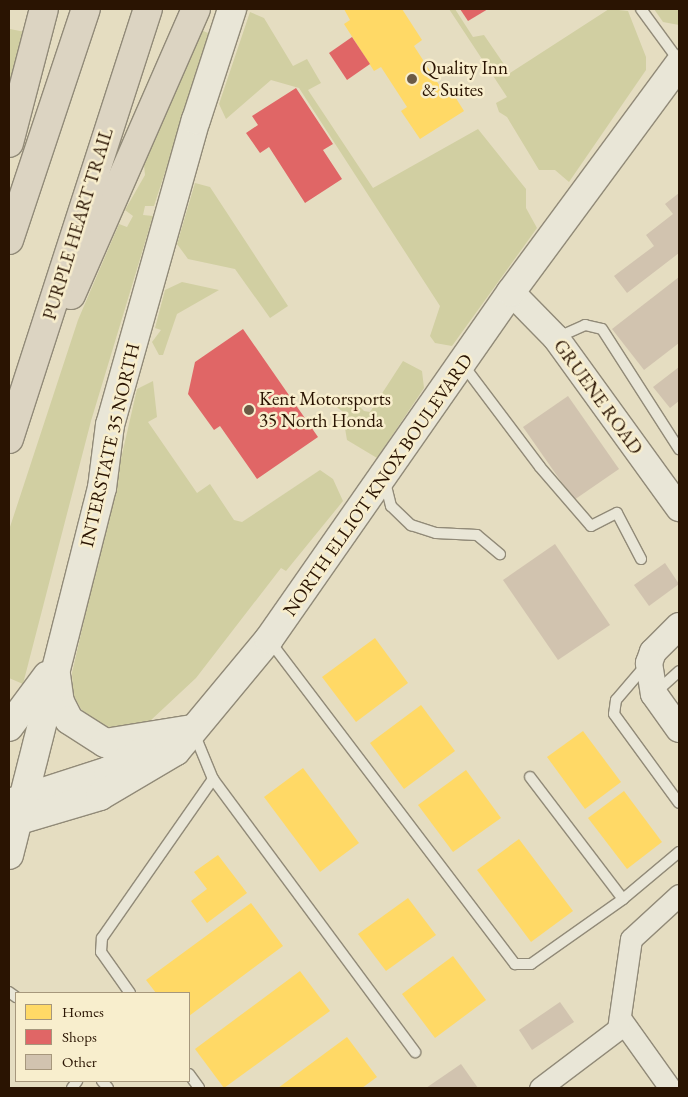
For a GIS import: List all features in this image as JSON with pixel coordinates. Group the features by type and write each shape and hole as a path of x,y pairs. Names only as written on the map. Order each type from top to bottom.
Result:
{"highway":[{"path":"9,143 44,9"},
{"path":"9,240 86,9"},
{"name":"PURPLE HEART TRAIL","path":"9,440 148,9"},
{"path":"36,360 69,300 196,9"}],"main road":[{"name":"INTERSTATE 35 NORTH","path":"9,855 15,812 102,488 110,425 196,120 232,9"},
{"name":"NORTH ELLIOT KNOX BOULEVARD","path":"15,812 76,806 121,786 176,751 184,731 269,639 464,366 511,292 679,63"},
{"path":"9,727 54,663"},
{"path":"54,663 60,702 82,732 104,742 184,731"}],"street":[{"name":"GRUENE ROAD","path":"511,292 556,338 679,508"},
{"path":"679,626 653,652 649,662 654,694 679,729"},
{"path":"540,1088 618,1029 632,939 679,895"},
{"path":"620,1018 670,1088"}],"lane":[{"path":"641,9 679,63"},
{"path":"556,338 585,326 602,329 679,449"},
{"path":"464,366 540,467 591,526 617,513 641,559"},
{"path":"384,479 391,506 411,525 436,533 477,534 500,554"},
{"path":"269,639 515,964 531,964 623,899 679,852"},
{"path":"649,662 616,700 614,714 679,803"},
{"path":"654,694 679,670"},
{"path":"184,731 213,779 415,1052"},
{"path":"530,777 623,899"},
{"path":"129,992 101,952 102,938 213,779"},
{"path":"190,1075 199,1088"}],"shaded area":[{"path":"449,9 455,9 473,37 484,35 510,73 609,9 628,11 646,57 646,70 569,182 555,170 539,170 507,117 499,112 496,103 507,97"},
{"path":"654,9 679,9 679,25 663,22"},
{"path":"250,12 264,18 293,66 307,59 321,83 308,90 373,188 478,129 526,189 526,208 537,228 452,346 435,343 430,336 440,306 299,88 271,80 226,119 219,104"},
{"path":"10,29 25,32 9,89 9,32"},
{"path":"199,29 210,34 154,206 145,206 143,215 153,216 91,421 23,684 9,678 9,530 78,320 119,224 127,227 133,216 125,210 145,175 144,165"},
{"path":"195,183 210,187 288,306 270,318 235,269 188,259 177,244"},
{"path":"182,282 219,290 177,314 163,355 159,355 152,342 161,330 155,328 165,290"},
{"path":"403,361 422,371 424,388 377,458 347,440 342,411 335,406 349,395 364,411 370,412"},
{"path":"153,381 157,417 148,422 197,493 210,484 234,520 242,522 320,470 333,479 343,501 286,571 281,568 196,678 150,721 118,730 98,724 81,709 73,694 72,673 137,389"}],"building: Homes":[{"name":"Quality Inn & Suites","path":"344,9 402,9 422,40 414,46 443,91 449,87 464,111 420,139 401,111 407,107 381,67 374,71 344,24 350,20"},
{"path":"375,638 408,683 356,722 322,677"},
{"path":"421,705 455,751 404,789 370,743"},
{"path":"583,731 621,782 585,809 547,757"},
{"path":"303,768 359,843 320,872 264,797"},
{"path":"466,770 501,818 453,852 418,805"},
{"path":"624,791 662,842 627,869 588,818"},
{"path":"519,839 573,911 531,942 477,870"},
{"path":"218,855 247,893 207,923 191,901 207,889 194,872"},
{"path":"408,898 436,935 386,971 358,934"},
{"path":"251,903 283,946 190,1015 190,992 155,992 146,980"},
{"path":"453,956 486,1000 435,1038 402,994"},
{"path":"300,971 330,1011 224,1088 195,1049"},
{"path":"347,1037 377,1077 362,1088 278,1088"}],"building: Shops":[{"path":"460,9 488,9 468,21"},
{"path":"352,37 370,64 347,80 329,53"},
{"path":"296,88 333,144 323,150 342,179 305,203 269,147 260,153 246,133 258,125 252,116"},
{"name":"Kent Motorsports 35 North Honda","path":"243,329 318,437 257,479 220,426 214,430 188,394 195,362"}],"building: Other":[{"path":"679,193 679,253 627,293 614,276 654,246 646,235 673,214 665,204"},
{"path":"679,277 679,343 644,370 612,329"},
{"path":"679,367 679,401 670,408 653,387"},
{"path":"568,396 619,469 574,500 523,427"},
{"path":"555,544 610,625 558,660 503,580"},
{"path":"665,563 679,584 649,606 634,585"},
{"path":"560,1002 574,1022 532,1050 519,1030"},
{"path":"461,1064 478,1088 426,1088"}],"place":[{"name":"Quality Inn & Suites","path":"412,79"},
{"name":"Kent Motorsports 35 North Honda","path":"249,410"}]}
